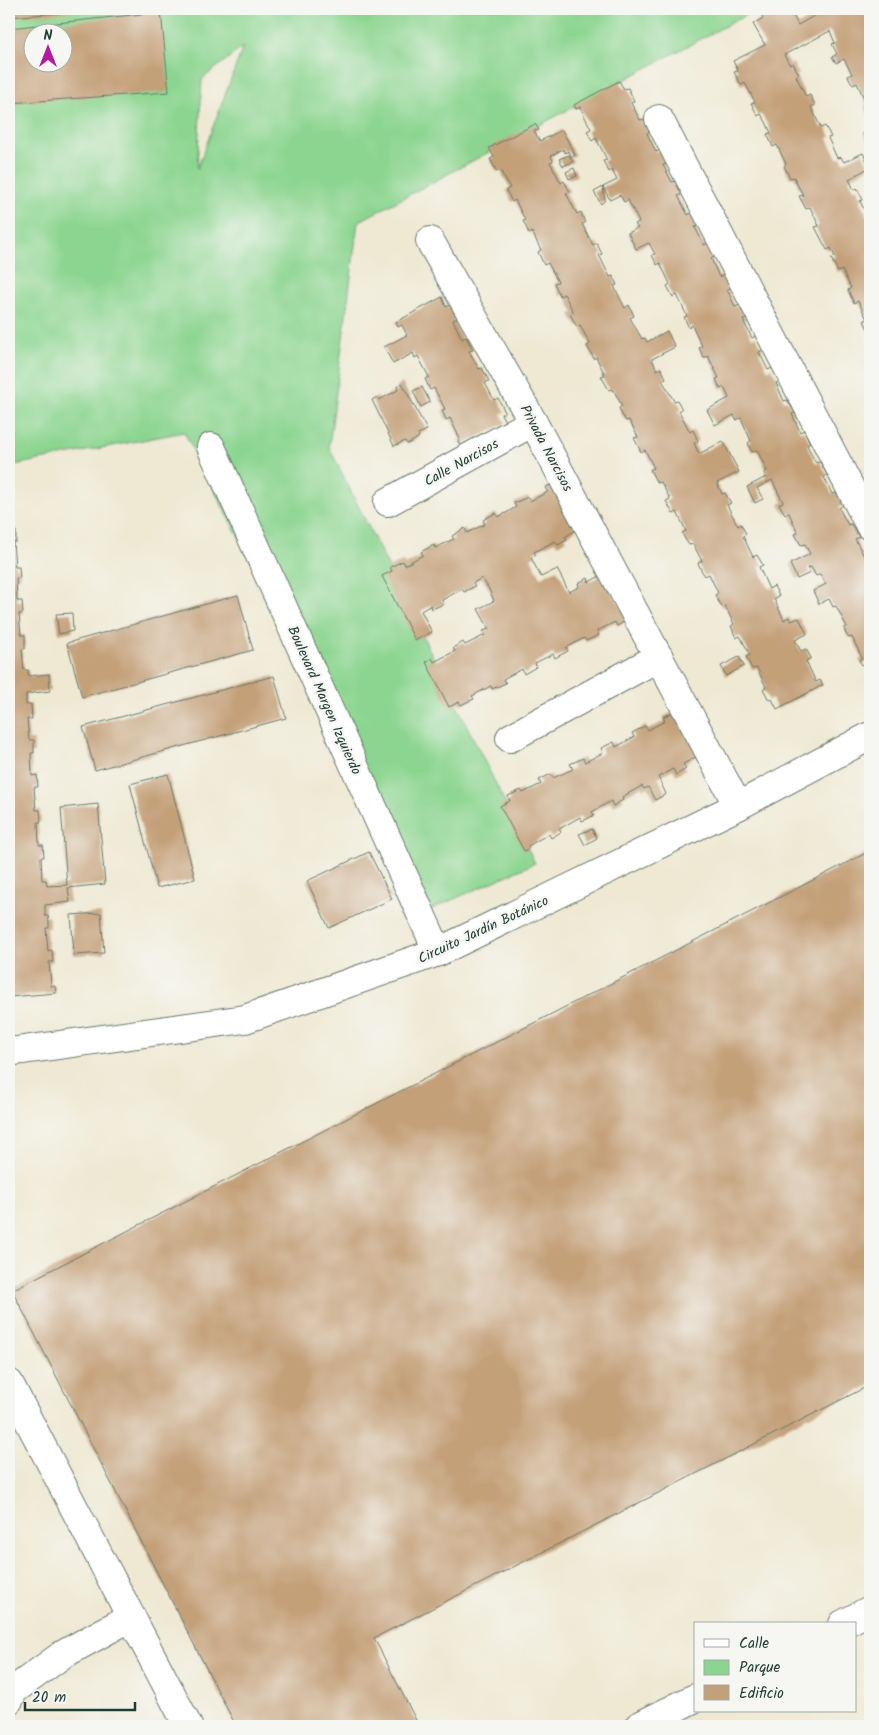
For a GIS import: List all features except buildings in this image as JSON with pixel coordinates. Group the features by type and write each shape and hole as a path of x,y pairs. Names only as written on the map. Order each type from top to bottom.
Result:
{"street":[{"path":"659,119 870,526"},
{"name":"Privada Narcisos","path":"430,242 533,422 738,806"},
{"name":"Calle Narcisos","path":"388,502 533,422"},
{"name":"Boulevard Margen Izquierdo","path":"211,447 438,952"},
{"path":"510,738 659,657"},
{"name":"Circuito Jardín Botánico","path":"9,1052 245,1019 438,952 738,806 870,736"},
{"path":"9,1383 188,1726"},
{"path":"847,1622 870,1610"},
{"path":"9,1700 14,1690 62,1656 131,1617"},
{"path":"639,1726 694,1698"}],"green space":[{"path":"9,9 757,9 358,222 329,447 535,863 432,909 184,432 9,466","holes":["243,47 197,169 202,79"]}]}
